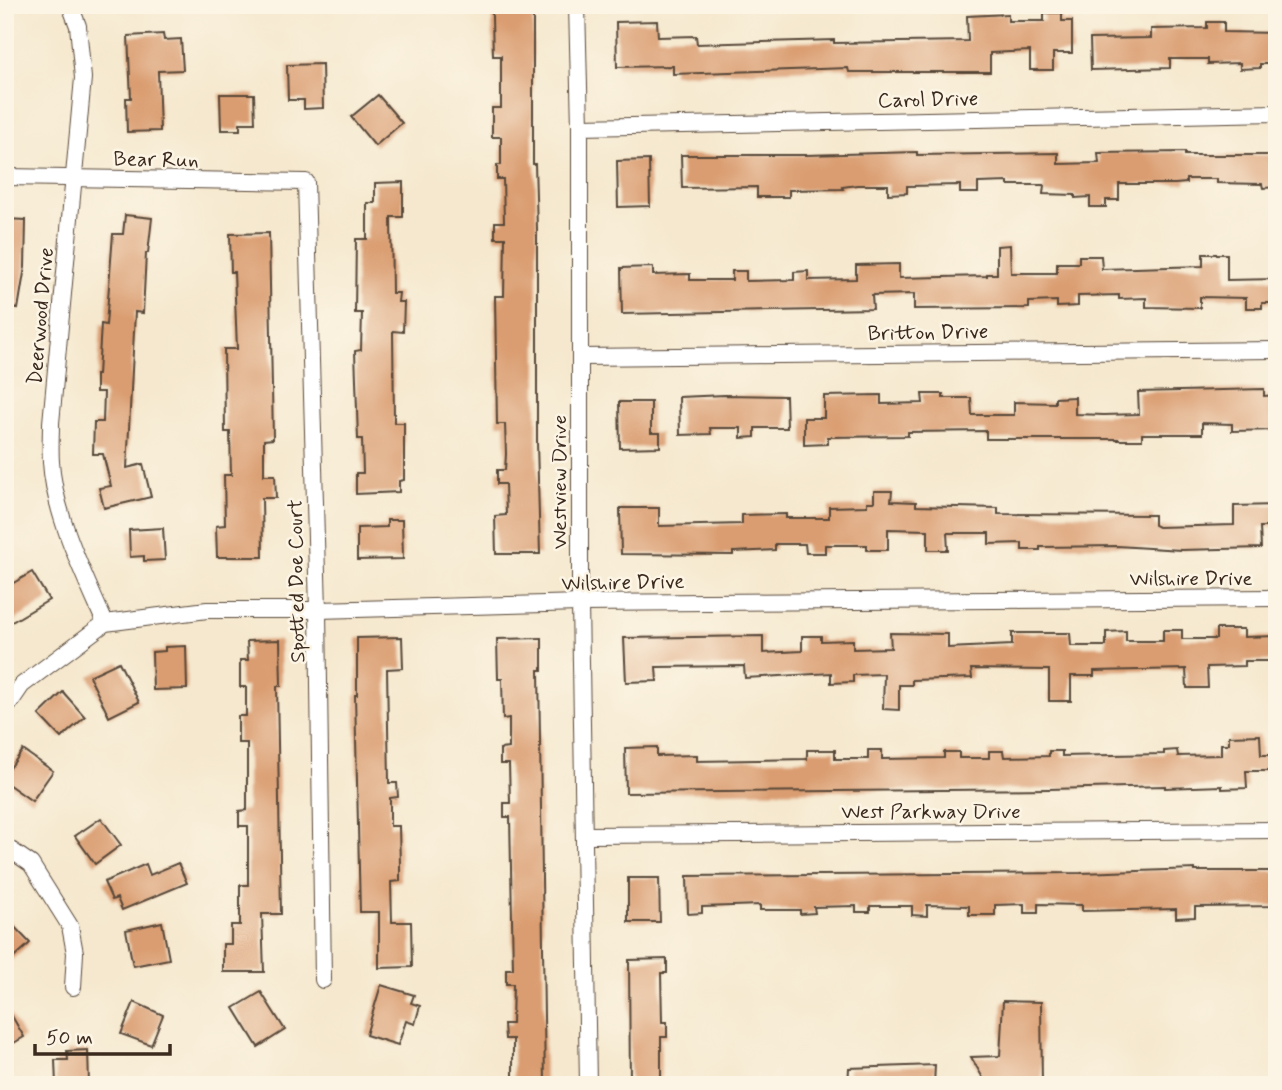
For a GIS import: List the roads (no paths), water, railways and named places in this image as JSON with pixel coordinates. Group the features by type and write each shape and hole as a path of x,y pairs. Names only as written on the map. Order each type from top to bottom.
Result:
{"street":[{"name":"Deerwood Drive","path":"70,5 78,26 83,78 51,423 51,464 62,513 80,566 105,623"},
{"name":"Westview Drive","path":"577,5 580,127 580,603 587,1085"},
{"name":"Carol Drive","path":"580,127 1277,113"},
{"name":"Bear Run","path":"5,177 306,181"},
{"name":"Spotted Doe Court","path":"306,181 318,610 323,980"},
{"name":"Britton Drive","path":"580,356 1277,350"},
{"name":"Wilshire Drive","path":"5,709 22,685 105,623 206,610 580,603 1277,598"},
{"name":"West Parkway Drive","path":"585,835 1277,830"},
{"path":"5,846 31,864 70,926 75,953 73,988"}]}
